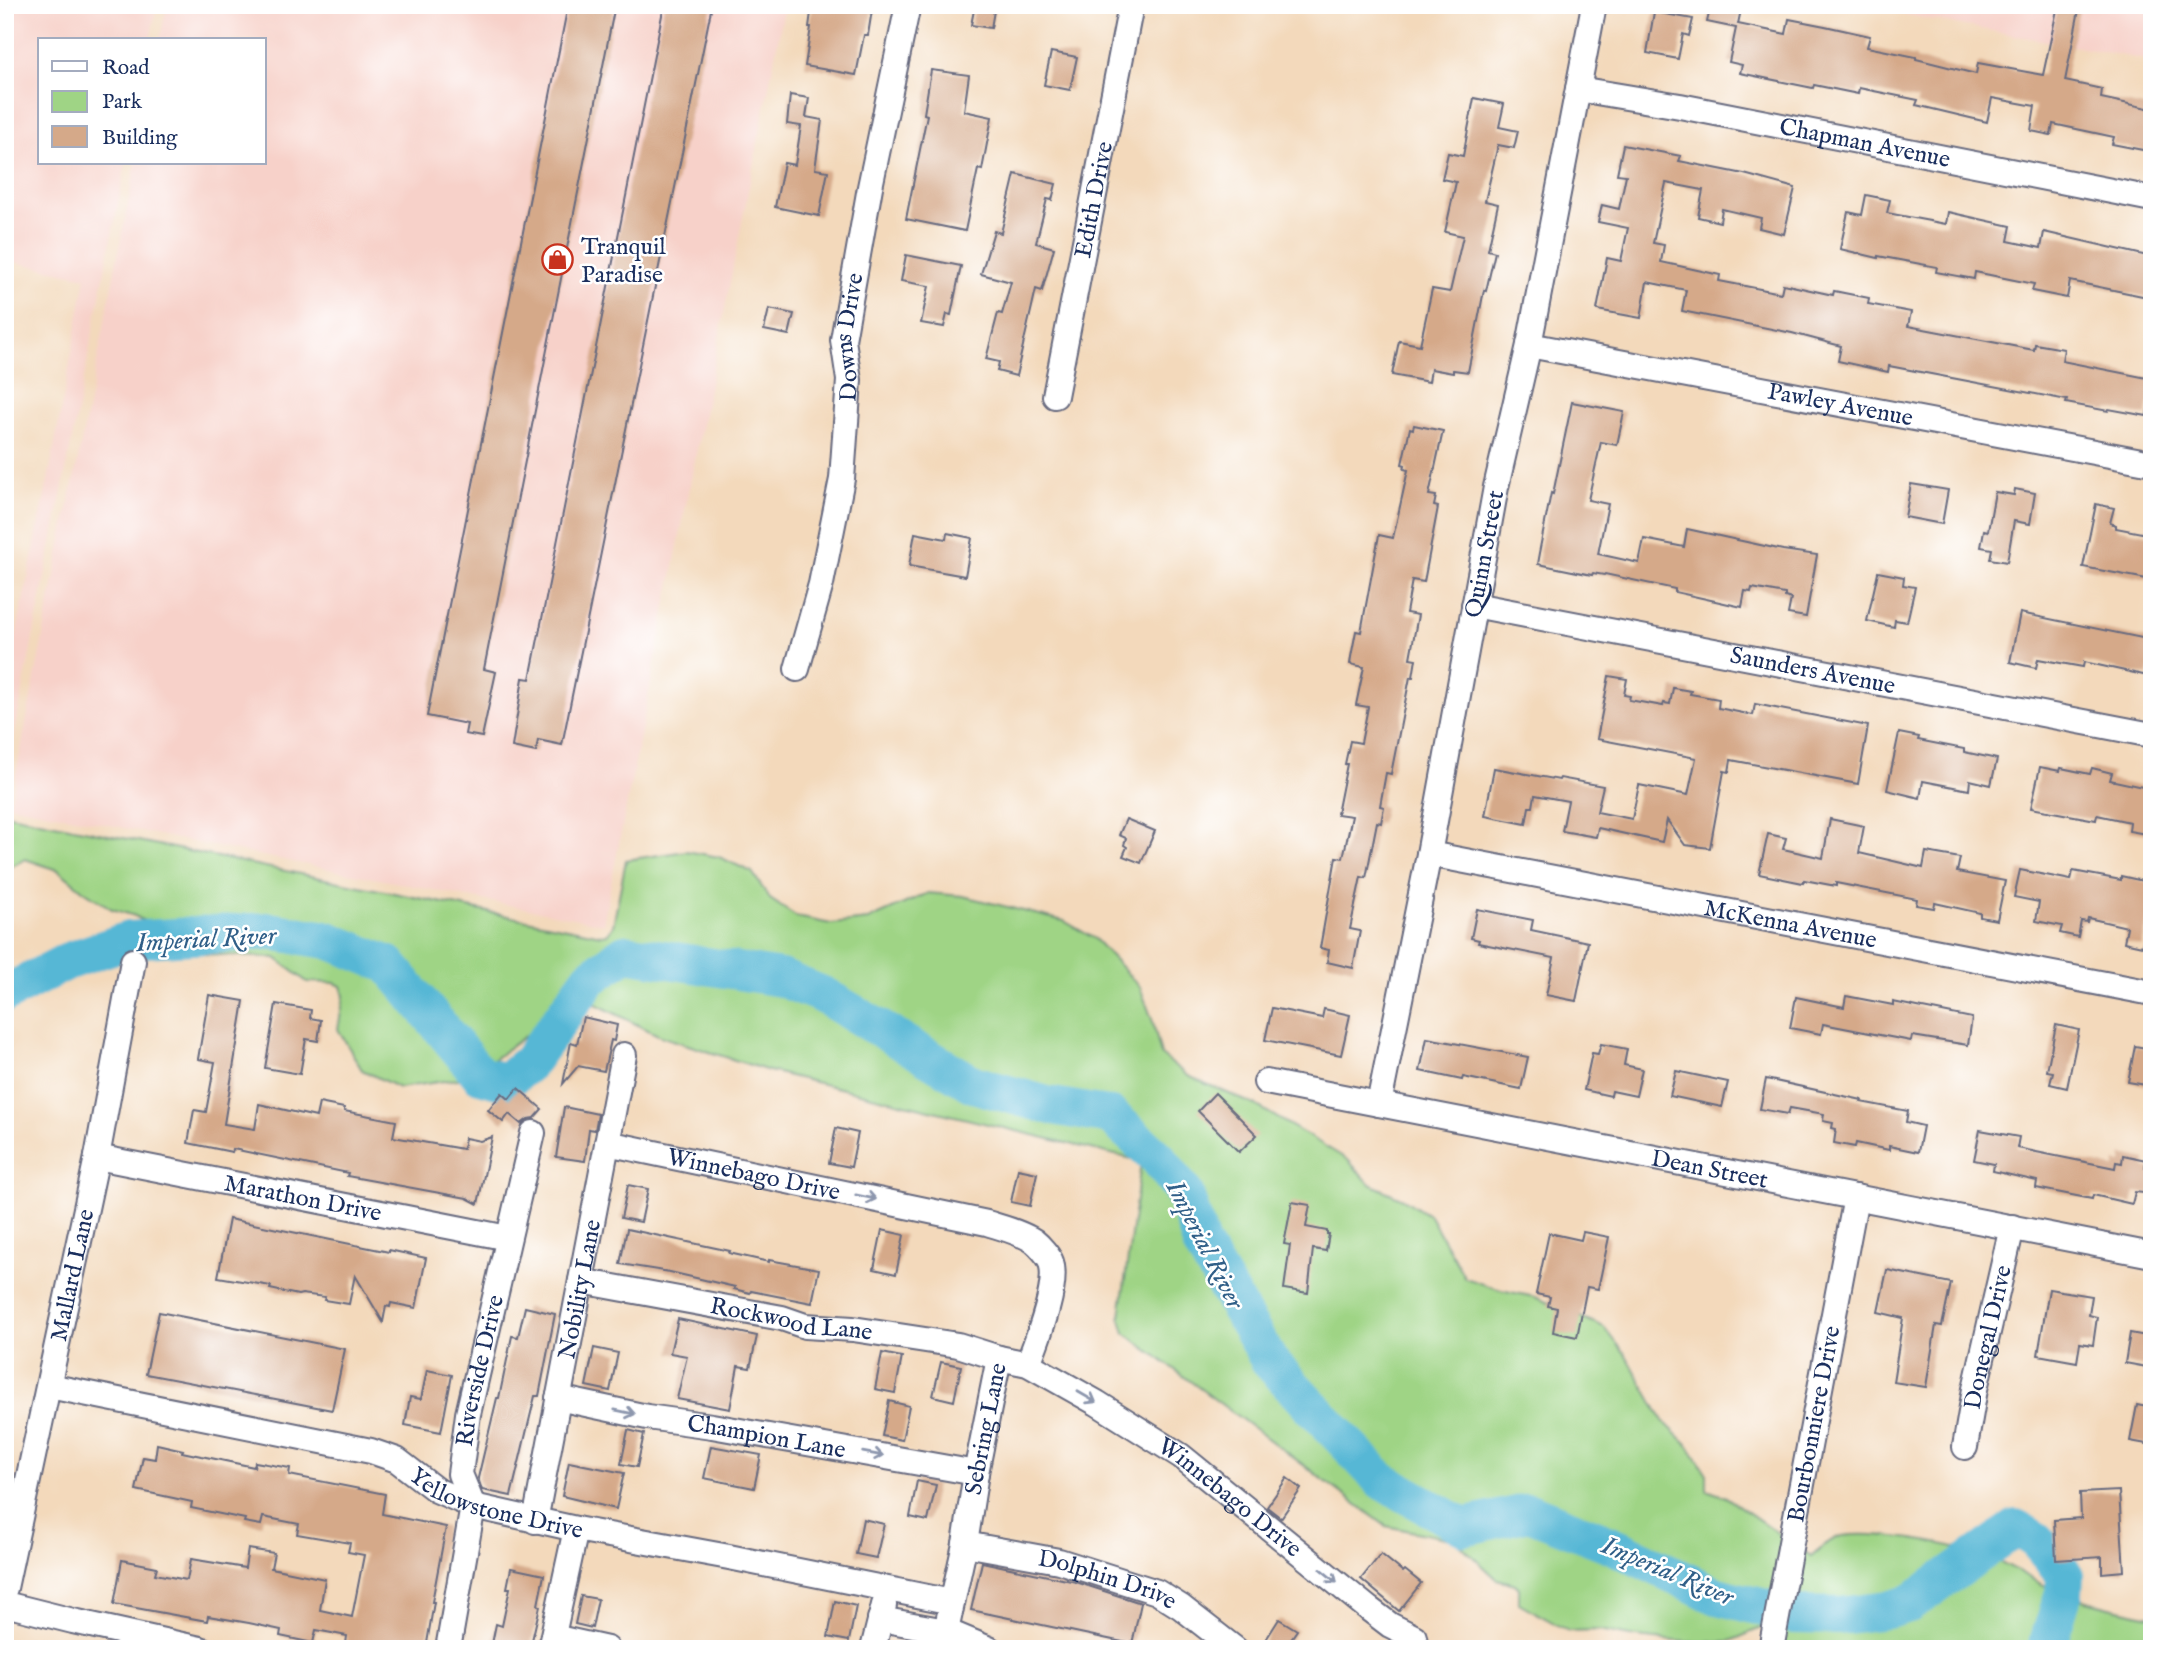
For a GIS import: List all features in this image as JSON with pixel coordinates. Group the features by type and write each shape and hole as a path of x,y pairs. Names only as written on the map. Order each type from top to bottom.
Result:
{"street":[{"name":"Downs Drive","path":"797,669 821,584 842,479 849,380 843,340 870,187 908,5"},
{"name":"Edith Drive","path":"1055,396 1131,5"},
{"name":"Quinn Street","path":"1379,1104 1429,854 1496,487 1529,345 1594,5"},
{"name":"Chapman Avenue","path":"1578,89 1680,106 2152,199"},
{"name":"Pawley Avenue","path":"1529,345 2152,463"},
{"name":"Saunders Avenue","path":"1474,605 2152,735"},
{"name":"McKenna Avenue","path":"1429,854 2152,993"},
{"name":"Mallard Lane","path":"5,1588 97,1157 133,961"},
{"name":"Nobility Lane","path":"535,1521 624,1055"},
{"name":"Dean Street","path":"1266,1082 2152,1255"},
{"name":"Riverside Drive","path":"473,1506 460,1474 468,1414 533,1133"},
{"name":"Winnebago Drive","path":"607,1143 987,1223 1022,1236"},
{"name":"Marathon Drive","path":"97,1157 508,1238"},
{"name":"Bourbonniere Drive","path":"1771,1649 1856,1197"},
{"name":"Donegal Drive","path":"1965,1447 1975,1389 2012,1227"},
{"name":"Sebring Lane","path":"946,1631 999,1358 1028,1364 1052,1285 1051,1261 1036,1242 1022,1236"},
{"name":"Rockwood Lane","path":"582,1281 782,1318 805,1326 853,1329 958,1345 999,1358"},
{"name":"Winnebago Drive","path":"1028,1364 1097,1403 1181,1456 1369,1609 1390,1625 1414,1637 1416,1649"},
{"name":"Yellowstone Drive","path":"49,1386 371,1451 397,1460 436,1490 473,1506 535,1521 951,1602"},
{"name":"Champion Lane","path":"558,1398 647,1417 976,1473"},
{"path":"448,1649 473,1506"},
{"path":"576,1530 551,1643 607,1649"},
{"name":"Dolphin Drive","path":"965,1544 1059,1561 1157,1592 1235,1649"},
{"path":"873,1649 888,1589"},
{"path":"5,1604 200,1649"},
{"path":"880,1619 946,1631 989,1649"}],"shaded area":[{"path":"5,5 157,5 150,38 38,38 38,164 126,164 11,751 5,747 5,688 44,501 86,277 5,260"},
{"path":"167,5 785,5 603,924 10,805 136,164 266,164 266,38 160,38"},
{"path":"1854,5 2152,5 2152,61"}],"green space":[{"path":"5,814 601,935 607,934 613,926 626,860 686,851 719,857 752,872 770,899 797,917 831,924 868,920 928,893 963,896 1064,921 1095,939 1140,987 1161,1055 1188,1076 1257,1106 1348,1160 1370,1184 1403,1199 1430,1216 1465,1278 1501,1290 1535,1297 1604,1327 1626,1355 1663,1421 1689,1446 1707,1474 1707,1490 1726,1497 1811,1556 1838,1537 1874,1535 1931,1542 1990,1557 2059,1592 2152,1616 2152,1649 1788,1649 1763,1627 1731,1641 1696,1643 1635,1637 1600,1630 1568,1631 1519,1603 1519,1588 1515,1584 1497,1579 1455,1540 1386,1526 1125,1333 1120,1316 1140,1170 1140,1164 1136,1160 769,1071 660,1036 586,999 541,1024 470,1077 399,1088 362,1070 338,1029 344,996 341,986 335,983 307,982 276,958 205,954 135,916 112,909 58,870 25,859 5,870"}],"building":[{"path":"568,5 615,5 484,669 496,672 482,737 465,734 467,724 427,716"},
{"path":"664,5 712,5 562,745 538,740 536,752 512,747 523,678 530,679"},
{"path":"812,5 872,10 856,75 805,66"},
{"path":"975,5 995,5 991,28 971,25"},
{"path":"1711,5 1742,5 1738,24 1786,34 1789,19 1870,36 1867,47 1976,74 1978,63 2043,75 2058,5 2080,5 2065,81 2102,89 2101,98 2152,109 2148,151 2112,144 2114,137 2053,124 2051,135 2031,131 2035,106 1992,98 1987,122 1916,105 1918,100 1859,88 1858,94 1740,73 1742,65 1729,62 1736,28 1707,22"},
{"path":"1654,12 1693,19 1689,36 1683,34 1678,59 1647,53"},
{"path":"1051,52 1077,57 1070,90 1044,85"},
{"path":"931,70 969,75 964,111 992,117 982,170 978,169 965,231 906,219 927,115 924,114"},
{"path":"790,95 809,98 806,117 822,120 815,169 828,171 819,216 775,207 784,163 795,165 801,126 787,124"},
{"path":"1474,98 1504,104 1499,127 1518,131 1514,148 1498,145 1485,201 1498,204 1488,250 1495,252 1486,291 1484,290 1468,372 1453,370 1453,373 1431,369 1429,382 1392,375 1399,341 1420,345 1432,289 1450,292 1463,236 1445,232 1456,182 1442,179 1448,153 1463,156"},
{"path":"1623,145 1681,156 1679,161 1795,188 1784,234 1759,228 1761,218 1722,209 1720,222 1698,217 1703,190 1666,183 1653,243 1664,245 1661,262 1720,275 1719,281 1781,293 1783,284 1833,295 1834,291 1869,298 1868,304 1911,312 1908,326 2034,350 2035,344 2064,349 2062,361 2152,379 2147,416 2066,403 2067,400 1889,366 1888,372 1838,361 1841,346 1792,333 1682,311 1686,290 1647,282 1641,318 1597,310 1607,258 1621,261 1628,228 1598,222 1602,205 1619,209 1626,175 1617,174"},
{"path":"1015,174 1056,184 1052,200 1047,199 1036,243 1054,248 1042,291 1036,289 1016,376 997,371 999,362 986,359 998,313 1002,314 1011,282 981,274 994,231 1001,233"},
{"path":"1866,195 1890,200 1887,213 1946,224 1948,212 2011,226 2008,241 2041,248 2044,232 2152,257 2152,298 2070,281 2067,298 2032,291 2034,284 1975,272 1974,279 1936,272 1937,267 1840,249 1848,212 1862,215"},
{"path":"906,255 961,266 951,315 947,314 944,327 921,323 929,286 901,281"},
{"path":"769,309 794,314 789,335 764,330"},
{"path":"1572,402 1624,412 1617,445 1601,442 1588,500 1608,504 1598,554 1639,563 1644,539 1684,547 1687,529 1817,555 1806,617 1788,614 1791,599 1785,597 1785,594 1752,588 1751,592 1745,591 1742,607 1605,574 1592,575 1538,564"},
{"path":"1414,425 1443,431 1429,495 1436,496 1434,506 1438,507 1424,582 1412,580 1406,613 1418,615 1410,658 1416,659 1391,774 1386,773 1380,806 1384,807 1381,823 1377,822 1366,878 1361,877 1350,929 1360,931 1353,968 1327,962 1329,950 1320,948 1336,857 1343,858 1352,816 1337,814 1345,764 1350,741 1361,743 1368,707 1356,705 1364,667 1350,664 1356,631 1361,632 1379,535 1393,538 1408,470 1404,469 1405,465 1402,464 1410,428 1413,429"},
{"path":"1911,484 1948,490 1942,524 1905,517"},
{"path":"2015,489 2035,493 2030,524 2014,521 2007,562 1990,559 1992,549 1981,547 1984,530 1988,531 1995,492 2014,495"},
{"path":"2096,504 2114,508 2110,523 2116,525 2116,528 2152,535 2152,580 2083,567"},
{"path":"915,533 946,539 947,533 972,538 965,576 909,566"},
{"path":"1878,572 1904,577 1903,585 1915,587 1907,622 1895,620 1894,627 1867,621"},
{"path":"2020,613 2152,640 2148,676 2084,662 2083,667 2038,659 2036,668 2010,662"},
{"path":"1609,676 1627,679 1624,695 1630,696 1629,700 1663,706 1664,703 1670,704 1673,688 1719,699 1718,708 1753,715 1755,704 1868,726 1858,784 1731,760 1729,772 1724,771 1710,848 1685,845 1667,820 1662,842 1598,828 1596,837 1562,831 1568,801 1535,795 1533,807 1529,807 1526,824 1485,816 1494,768 1603,786 1597,812 1632,819 1639,785 1688,795 1696,758 1597,739"},
{"path":"1899,733 1997,759 1991,785 1970,780 1969,790 1923,781 1920,798 1887,790"},
{"path":"2040,767 2090,774 2092,768 2112,773 2110,780 2152,789 2152,835 2129,831 2130,822 2097,815 2096,820 2031,808"},
{"path":"1126,819 1155,831 1141,863 1123,856 1127,847 1124,845 1126,838 1119,835"},
{"path":"1830,819 1864,826 1859,853 1923,868 1926,852 1960,858 1957,872 2005,881 1997,920 1980,917 1980,913 1935,903 1934,908 1916,905 1917,899 1836,883 1836,886 1804,880 1803,883 1759,874 1768,834 1786,838 1783,849 1823,858"},
{"path":"2020,870 2071,880 2073,871 2121,880 2121,876 2152,883 2152,899 2142,946 2124,942 2127,927 2088,918 2087,922 2081,921 2078,937 2060,933 2062,926 2036,921 2039,902 2014,897"},
{"path":"1477,909 1533,920 1531,930 1588,942 1576,1001 1546,995 1554,958 1478,943 1479,940 1471,938"},
{"path":"209,995 244,1001 224,1124 255,1129 259,1104 316,1117 319,1103 396,1121 393,1137 463,1149 465,1138 480,1141 492,1137 478,1204 467,1198 347,1176 348,1173 233,1149 232,1152 188,1143 194,1110 206,1112 215,1062 198,1059"},
{"path":"1846,996 1893,1005 1893,1002 1972,1018 1968,1045 1912,1036 1911,1041 1823,1024 1821,1034 1790,1028 1796,997 1844,1007"},
{"path":"276,1004 311,1010 310,1018 321,1020 318,1041 306,1039 300,1074 265,1068"},
{"path":"1272,1008 1322,1018 1324,1009 1350,1015 1341,1055 1265,1040"},
{"path":"583,1017 617,1025 614,1041 611,1040 604,1071 578,1066 563,1084 571,1042 577,1044"},
{"path":"2056,1025 2079,1030 2067,1088 2050,1084 2053,1072 2047,1071"},
{"path":"1427,1038 1528,1057 1521,1089 1420,1071"},
{"path":"1601,1044 1627,1049 1624,1065 1642,1069 1636,1096 1612,1091 1611,1096 1584,1090 1592,1053 1598,1054"},
{"path":"2135,1046 2152,1049 2152,1086 2128,1082"},
{"path":"1676,1071 1728,1082 1722,1107 1670,1096"},
{"path":"1766,1079 1908,1111 1906,1122 1923,1126 1918,1152 1889,1146 1889,1150 1856,1143 1855,1147 1834,1143 1836,1129 1832,1128 1833,1123 1823,1121 1824,1114 1790,1108 1788,1114 1760,1109"},
{"path":"518,1088 542,1109 534,1118 521,1124 509,1114 503,1122 488,1110 502,1093 509,1099"},
{"path":"1215,1093 1257,1135 1239,1152 1198,1111"},
{"path":"564,1107 598,1114 595,1130 589,1129 585,1161 556,1157"},
{"path":"836,1128 858,1133 851,1167 829,1163"},
{"path":"1980,1130 2019,1137 2017,1148 2115,1168 2116,1162 2122,1163 2123,1155 2146,1160 2145,1168 2152,1169 2152,1194 2135,1192 2132,1204 2093,1195 2092,1199 2036,1188 2037,1181 1993,1171 1994,1164 1974,1160"},
{"path":"1018,1169 1037,1173 1030,1206 1011,1202"},
{"path":"628,1185 648,1189 641,1222 621,1218"},
{"path":"1292,1202 1310,1205 1306,1227 1327,1231 1329,1234 1326,1251 1313,1249 1308,1293 1284,1289 1290,1245 1284,1244"},
{"path":"229,1219 426,1258 416,1308 391,1303 390,1307 386,1306 383,1322 355,1275 349,1304 218,1277"},
{"path":"627,1229 769,1262 819,1269 812,1303 751,1291 750,1293 670,1272 620,1264"},
{"path":"882,1230 904,1235 896,1274 874,1269"},
{"path":"1583,1232 1609,1237 1598,1289 1587,1287 1577,1337 1553,1332 1557,1308 1548,1306 1550,1297 1536,1294 1549,1233 1581,1240"},
{"path":"1887,1270 1951,1283 1942,1326 1936,1325 1926,1387 1893,1382 1903,1318 1878,1312"},
{"path":"2049,1289 2092,1296 2089,1315 2097,1317 2093,1345 2080,1343 2077,1362 2038,1355"},
{"path":"525,1307 555,1314 539,1396 535,1396 511,1496 482,1490 478,1478 512,1336 518,1337"},
{"path":"159,1312 345,1349 332,1410 146,1374"},
{"path":"678,1319 757,1336 750,1368 738,1366 730,1409 677,1399 687,1356 670,1353"},
{"path":"2130,1333 2152,1337 2152,1368 2125,1363"},
{"path":"594,1348 618,1353 610,1391 586,1386"},
{"path":"882,1353 902,1357 895,1393 875,1389"},
{"path":"941,1362 961,1366 954,1401 933,1396"},
{"path":"427,1370 452,1375 441,1432 405,1425 410,1397 421,1399"},
{"path":"889,1401 909,1406 902,1440 882,1436"},
{"path":"2137,1405 2152,1408 2152,1445 2130,1441"},
{"path":"628,1430 644,1434 637,1467 621,1464"},
{"path":"157,1444 254,1467 255,1462 290,1468 289,1475 385,1494 382,1514 446,1527 426,1649 370,1649 346,1644 347,1636 316,1630 313,1643 280,1636 281,1630 249,1623 208,1616 207,1621 114,1604 122,1560 157,1567 155,1574 187,1580 191,1559 245,1568 248,1549 274,1553 271,1568 325,1579 320,1610 352,1617 364,1555 348,1552 350,1543 297,1534 299,1524 263,1517 261,1525 244,1522 245,1519 191,1508 192,1502 136,1490 143,1457 155,1459"},
{"path":"711,1446 761,1455 754,1488 704,1478"},
{"path":"569,1462 624,1473 616,1509 562,1496"},
{"path":"1287,1478 1301,1489 1281,1518 1267,1507"},
{"path":"917,1481 936,1485 928,1521 910,1517"},
{"path":"2119,1491 2124,1571 2102,1573 2102,1557 2056,1560 2054,1520 2081,1518 2080,1493"},
{"path":"863,1519 884,1524 876,1558 856,1554"},
{"path":"1381,1554 1421,1583 1399,1611 1361,1579"},
{"path":"982,1562 1076,1582 1141,1603 1132,1644 971,1610"},
{"path":"511,1568 544,1575 530,1649 491,1649 496,1624 502,1626"},
{"path":"581,1596 598,1599 592,1628 575,1624"},
{"path":"835,1601 856,1606 849,1641 828,1637"},
{"path":"1279,1619 1297,1630 1284,1649 1260,1649"}],"waterway":[{"name":"Imperial River","path":"5,994 68,961 129,940 269,931 328,940 389,965 480,1075 505,1082 529,1063 590,978 625,953 781,978 823,995 973,1084 1047,1105 1111,1116 1158,1158 1185,1194 1201,1244 1270,1362 1381,1480 1464,1527 1529,1512 1610,1544 1717,1596 1794,1615 1839,1616 1888,1610 1909,1604 2016,1528 2036,1540 2065,1576 2064,1592 2046,1649"}],"place":[{"name":"Tranquil Paradise","path":"558,260"}]}
